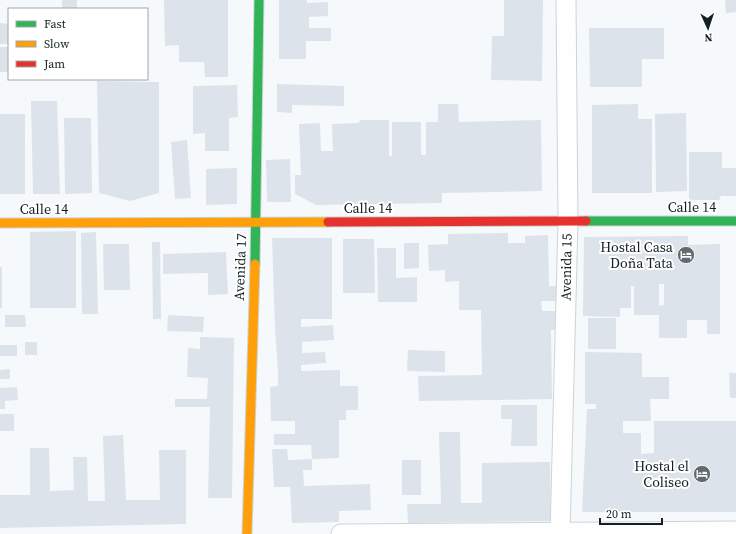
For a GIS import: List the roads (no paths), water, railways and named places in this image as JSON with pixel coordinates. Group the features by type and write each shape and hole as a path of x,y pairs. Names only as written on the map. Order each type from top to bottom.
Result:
{"street":[{"name":"Avenida 17","path":"247,534 256,222 259,0"},
{"name":"Avenida 15","path":"560,533 568,221 566,0"},
{"name":"Calle 14","path":"0,223 736,221"},
{"path":"340,534 736,531"}],"place":[{"name":"Hostal Casa Doña Tata","path":"686,255"},
{"name":"Hostal el Coliseo","path":"702,474"}]}
